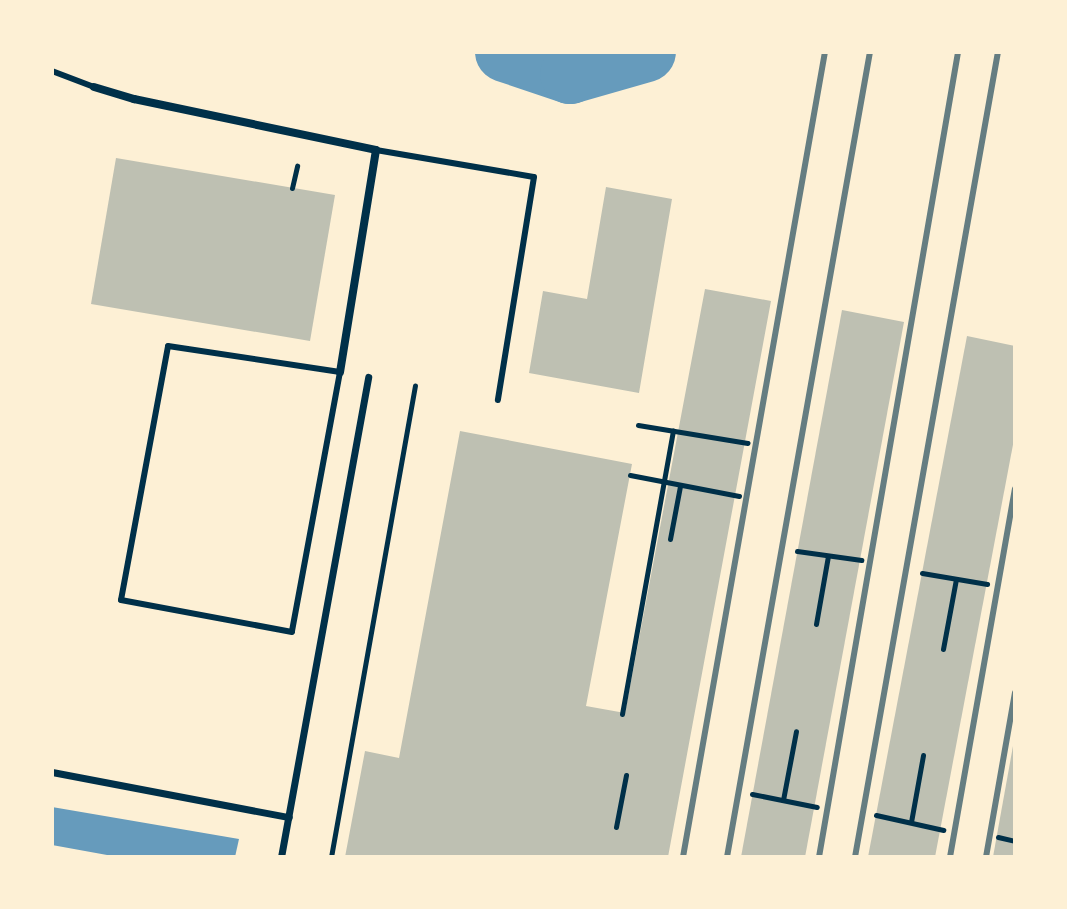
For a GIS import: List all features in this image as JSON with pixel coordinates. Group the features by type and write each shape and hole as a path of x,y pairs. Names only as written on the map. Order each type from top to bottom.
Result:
{"street":[{"path":"94,87 134,99 376,150 340,372"},
{"path":"281,857 368,377"},
{"path":"52,772 289,817"}],"lane":[{"path":"52,71 94,87"},
{"path":"376,150 534,177 498,400"},
{"path":"168,346 340,372 292,632 121,600 168,346"}],"path":[{"path":"331,857 415,385"},
{"path":"638,425 748,443"},
{"path":"622,714 673,431"},
{"path":"630,475 739,496"},
{"path":"670,539 680,486"},
{"path":"797,551 861,560"},
{"path":"816,624 828,556"},
{"path":"922,573 987,584"},
{"path":"943,649 956,579"},
{"path":"351,657 365,658"},
{"path":"783,800 796,731"},
{"path":"911,822 923,755"},
{"path":"616,827 626,775"},
{"path":"752,794 817,807"},
{"path":"876,815 943,830"},
{"path":"998,837 1015,841"}],"water":[{"path":"52,807 239,839 235,857 118,857 52,845"}],"building":[{"path":"116,158 335,195 310,341 91,304"},
{"path":"606,187 672,199 639,393 529,373 543,291 587,299"},
{"path":"705,289 771,301 668,857 345,857 365,751 399,758 460,431 632,464 586,706 625,713"},
{"path":"842,310 904,322 805,857 741,857"},
{"path":"967,336 1015,346 1015,434 935,857 868,857"},
{"path":"1013,746 1015,857 993,857"}],"waterway":[{"path":"505,52 570,74 646,52"}],"railway":[{"path":"683,857 825,52"},
{"path":"727,857 870,52"},
{"path":"819,857 958,52"},
{"path":"855,857 998,52"},
{"path":"950,857 1015,489"},
{"path":"986,857 1015,693"}]}
